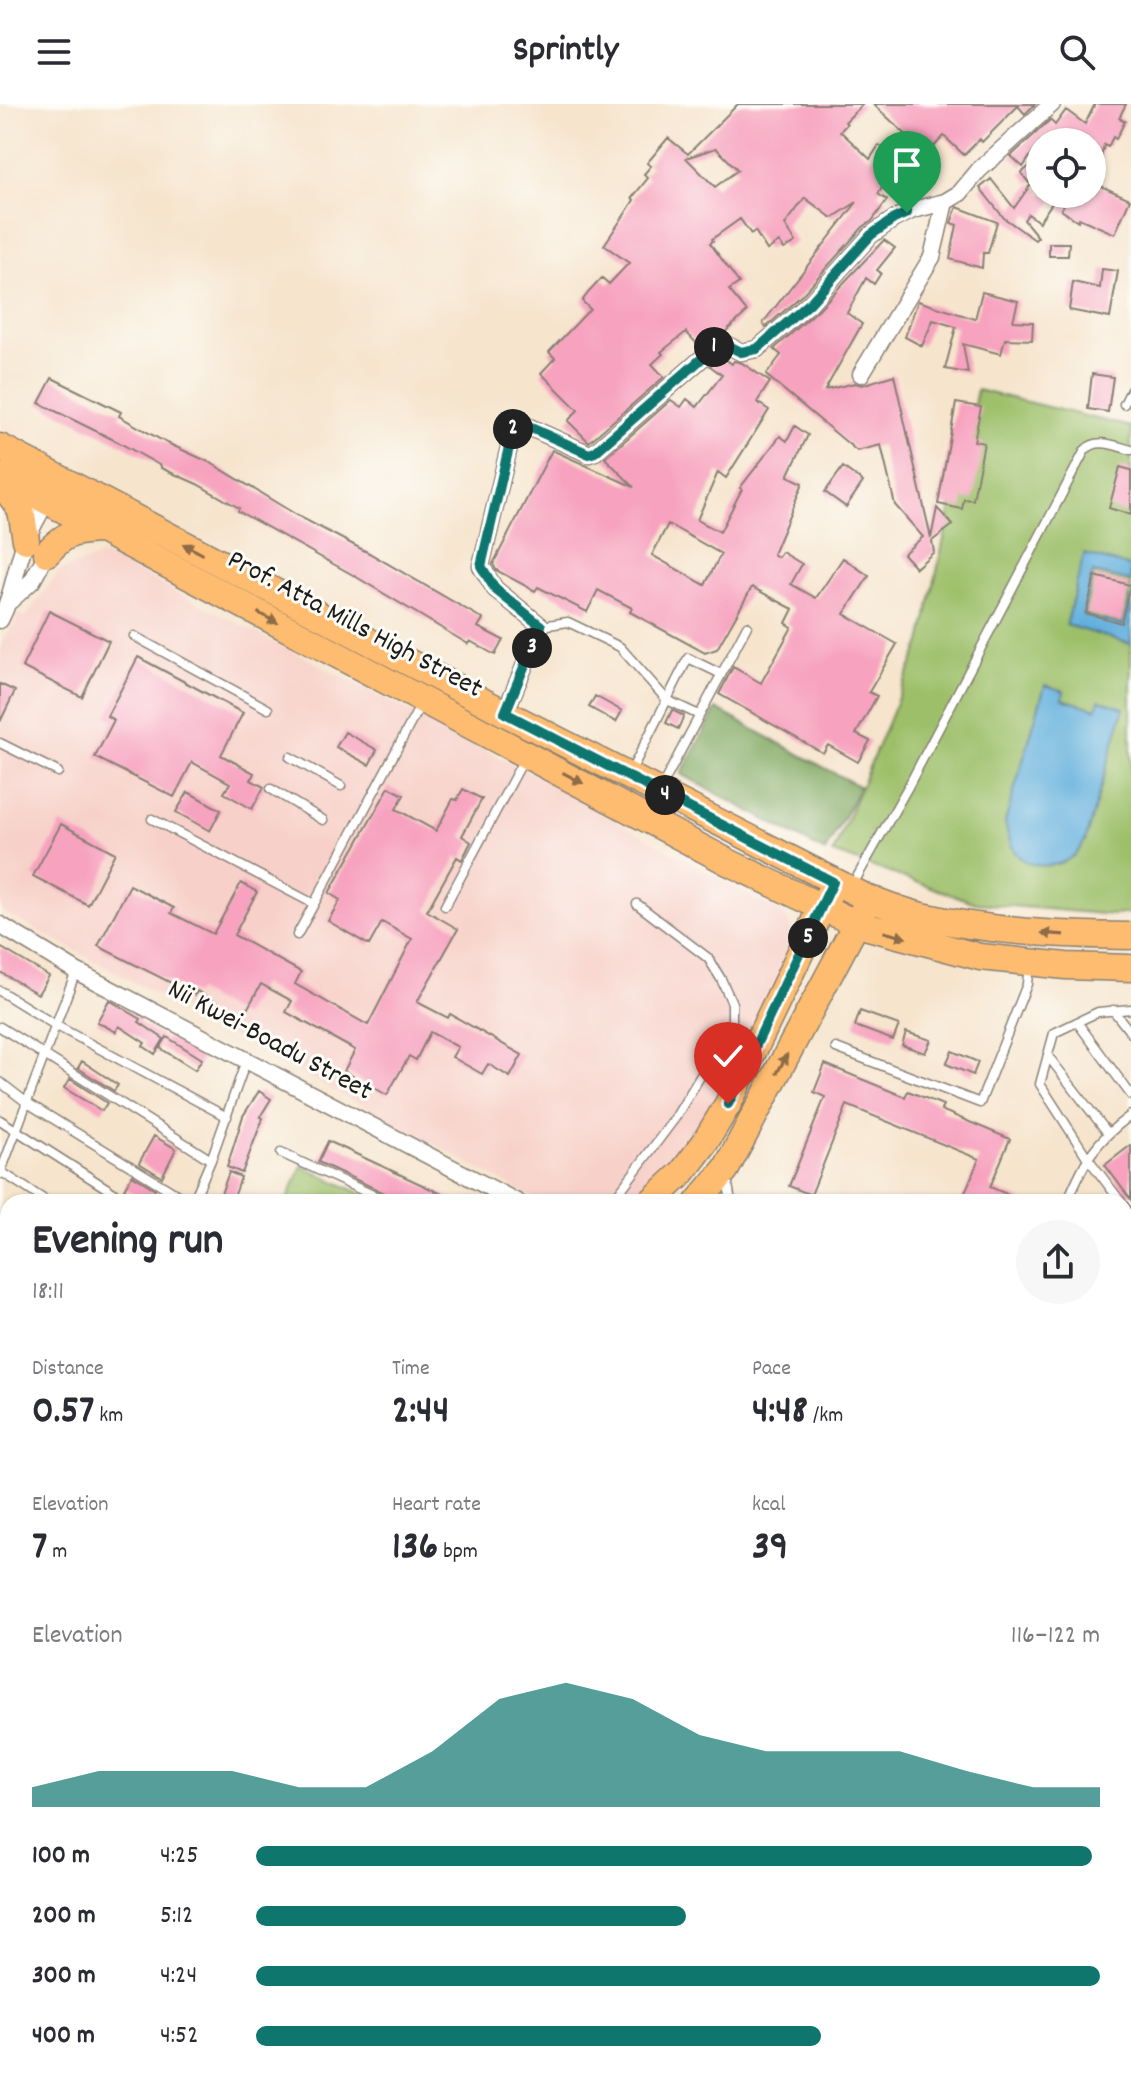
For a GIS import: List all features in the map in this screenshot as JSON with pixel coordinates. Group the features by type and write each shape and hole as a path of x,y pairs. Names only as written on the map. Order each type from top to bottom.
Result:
{"main road":[{"name":"Prof. Atta Mills High Street","path":"0,447 851,891 919,915 999,929 1062,935 1131,936"},
{"name":"Prof. Atta Mills High Street","path":"0,479 822,909 857,924 980,957 1029,963 1131,968"},
{"path":"0,479 21,510 37,546 69,534 100,530"},
{"path":"660,1194 682,1173 728,1104 822,909 851,891 857,924 726,1169 705,1194"}],"street":[{"path":"505,713 541,626 495,589 481,566 514,426 520,423 589,454 595,452 716,346 723,343 741,352 757,349 810,303 871,235 894,219 945,202 960,193 979,170 1052,104"},
{"path":"861,374 932,257 945,202"},
{"path":"0,620 10,601 32,581 37,546 69,483"},
{"path":"7,570 37,546 69,483"},
{"path":"7,570 32,581"},
{"path":"7,570 10,601"},
{"name":"Nii Kwei-Boadu Street","path":"0,925 76,971 502,1194"}],"lane":[{"path":"1124,404 1131,390"},
{"path":"851,891 1085,450 1091,443 1098,442 1131,450"},
{"path":"541,626 568,622 620,647 667,700 699,715"},
{"path":"659,792 747,626"},
{"path":"134,636 268,709"},
{"path":"629,777 688,658 721,674"},
{"path":"297,935 424,699"},
{"path":"0,743 58,772"},
{"path":"445,906 527,754"},
{"path":"290,757 341,786"},
{"path":"271,789 323,820"},
{"path":"152,819 314,904"},
{"path":"618,1194 675,1118 732,1024 732,1003 708,958 637,904"},
{"path":"836,1048 980,1103 1027,984 1029,963"},
{"path":"35,1194 0,1172 76,971"},
{"path":"0,991 55,1025 227,1117"},
{"path":"1115,1194 1040,1084 1054,1033 1098,1012 1131,1009"},
{"path":"1113,1010 1131,1033"},
{"path":"1077,1022 1131,1095"},
{"path":"0,1027 211,1160"},
{"path":"1048,1056 1107,1132"},
{"path":"195,1194 211,1160 247,1059"},
{"path":"0,1082 26,1102 178,1194"},
{"path":"1071,1194 1087,1157 1107,1132 1131,1115"},
{"path":"0,1120 115,1194"},
{"path":"281,1153 371,1194"},
{"path":"726,1169 730,1194"}],"shaded area":[{"path":"104,555 534,775 783,914 795,935 742,1053 684,1155 646,1194 526,1194 0,910 0,647 18,614 26,617 59,571"}],"green space":[{"path":"977,390 1131,427 1131,913 1114,915 976,903 833,853 921,643"},
{"path":"716,709 860,787 825,852 681,774"},
{"path":"302,1166 362,1194 290,1194"}],"water":[{"path":"1084,554 1131,567 1131,582 1093,573 1083,615 1122,625 1131,595 1131,644 1066,625"},
{"path":"1045,685 1064,691 1063,699 1096,709 1099,700 1124,708 1085,841 1077,853 1067,860 1043,866 1020,858 1010,841 1005,822"}],"building":[{"path":"738,104 863,104 840,131 870,159 879,145 900,158 878,194 887,200 872,221 863,227 802,295 766,327 763,323 857,202 832,218 805,198 785,225 796,242 784,249 779,242 767,250 755,231 751,234 740,219 712,239 710,243 739,283 729,290 747,312 725,332 711,336 699,346 686,332 661,352 663,354 652,364 664,377 589,442 568,421 578,410 541,373 555,358 549,352 590,309 582,301 589,292 602,278 609,284 629,263 604,245 648,178 644,174 651,166 647,163 668,138 688,154","holes":["716,148 738,170 715,187 686,158"]},
{"path":"873,104 1035,104 1025,114 1018,106 982,142 980,139 964,155 944,136 927,154"},
{"path":"1095,104 1126,104 1119,118 1125,121 1108,147 1106,128 1041,128 1050,120 1055,125 1066,110 1085,124"},
{"path":"1026,142 1026,163 1023,167 1011,156"},
{"path":"991,179 1014,208 1026,191 1026,208 1049,208 1039,222 1028,214 1024,220 1038,237 1035,240 1004,218 980,188"},
{"path":"1106,188 1130,199 1115,234 1079,218 1078,221 1061,210 1106,208"},
{"path":"957,207 997,222 988,253 983,253 982,268 950,259 957,225 951,223"},
{"path":"884,240 895,248 877,270 881,273 874,284 866,278 847,313 862,324 825,390 855,383 862,385 894,375 931,538 937,508 953,525 932,541 934,552 916,568 903,554 923,537 895,505 881,445 857,451 766,375 781,355 774,349 818,310"},
{"path":"1049,243 1069,243 1068,256 1049,256"},
{"path":"1102,269 1118,271 1110,318 1069,310 1073,282 1100,288"},
{"path":"982,292 1018,301 1013,321 1033,322 1032,340 1005,339 1001,354 963,344 968,373 945,369 956,327 933,320 922,346 905,337 918,301 975,319"},
{"path":"721,356 732,364 734,361 742,363 770,382 757,402 769,410 726,478 718,472 697,520 720,532 740,488 780,436 787,441 795,426 808,435 788,476 803,483 773,554 778,557 782,552 802,564 791,584 816,598 843,558 869,576 844,614 897,644 869,692 877,696 856,734 870,741 858,762 828,745 823,753 719,694 733,667 761,683 792,627 786,623 793,609 752,587 717,649 705,653 630,612 632,608 598,590 587,612 538,587 535,591 496,570 493,564 552,450 634,487 605,458 671,400 681,407 687,399 697,407 722,375 710,366","holes":["668,524 721,554 705,585 652,555"]},
{"path":"1092,374 1113,377 1108,412 1088,409"},
{"path":"52,378 121,412 119,416 211,463 300,517 483,619 478,627 503,640 495,655 470,641 468,644 238,511 239,508 197,484 39,403"},
{"path":"956,403 981,407 974,441 984,443 973,500 964,499 962,509 938,504"},
{"path":"843,467 863,482 846,507 825,492"},
{"path":"1120,467 1131,470 1131,515 1109,508"},
{"path":"1095,576 1130,585 1121,623 1086,613"},
{"path":"49,611 109,641 82,697 22,667"},
{"path":"138,657 243,713 221,755 254,773 251,780 264,787 252,809 224,793 230,783 192,762 174,797 95,757 114,720 107,716"},
{"path":"0,684 15,691 0,722"},
{"path":"595,696 622,711 616,722 589,707"},
{"path":"672,710 684,716 678,729 666,723"},
{"path":"345,732 377,750 369,765 336,747"},
{"path":"389,787 404,795 396,809 436,831 453,799 457,800 463,789 482,799 462,836 471,842 462,860 457,857 427,911 458,929 417,1002 448,1018 450,1014 522,1055 510,1077 488,1064 482,1074 452,1057 458,1047 430,1032 416,1060 409,1056 387,1095 344,1071 355,1050 286,1012 292,1001 261,984 243,1017 197,991 195,995 98,946 130,885 174,908 171,913 213,934 241,883 257,892 234,935 301,972 295,984 368,1025 412,939 382,922 369,945 328,921 340,900 329,893"},
{"path":"188,792 221,810 210,831 176,812"},
{"path":"61,824 115,853 88,905 33,876"},
{"path":"0,947 49,976 38,994 0,972"},
{"path":"109,1000 141,1019 139,1022 164,1039 155,1054 143,1046 145,1043 119,1026 116,1032 97,1022"},
{"path":"860,1011 899,1025 893,1040 855,1026"},
{"path":"906,1032 931,1040 925,1053 902,1045"},
{"path":"167,1037 202,1059 195,1070 160,1048"},
{"path":"952,1051 978,1062 973,1075 946,1064"},
{"path":"82,1061 118,1085 114,1091 78,1068"},
{"path":"825,1064 905,1097 908,1091 943,1105 941,1110 1010,1139 990,1187 1006,1194 964,1194 979,1159 847,1105 811,1194 789,1186 825,1097 814,1092"},
{"path":"70,1079 107,1103 102,1111 64,1088"},
{"path":"259,1091 271,1099 260,1117 263,1118 242,1173 227,1167 243,1116"},
{"path":"154,1136 176,1149 162,1177 139,1163"},
{"path":"328,1141 442,1194 387,1194 318,1162"},
{"path":"1131,1145 1131,1194 1127,1194 1105,1165"},
{"path":"229,1172 241,1177 235,1194 221,1194"},
{"path":"132,1175 155,1189 152,1194 133,1194 124,1189"}],"route":[{"path":"728,1104 833,882 505,713 541,626 495,589 481,566 514,426 520,423 589,454 595,452 716,346 723,343 741,352 757,349 810,303 871,235 907,213"}]}
